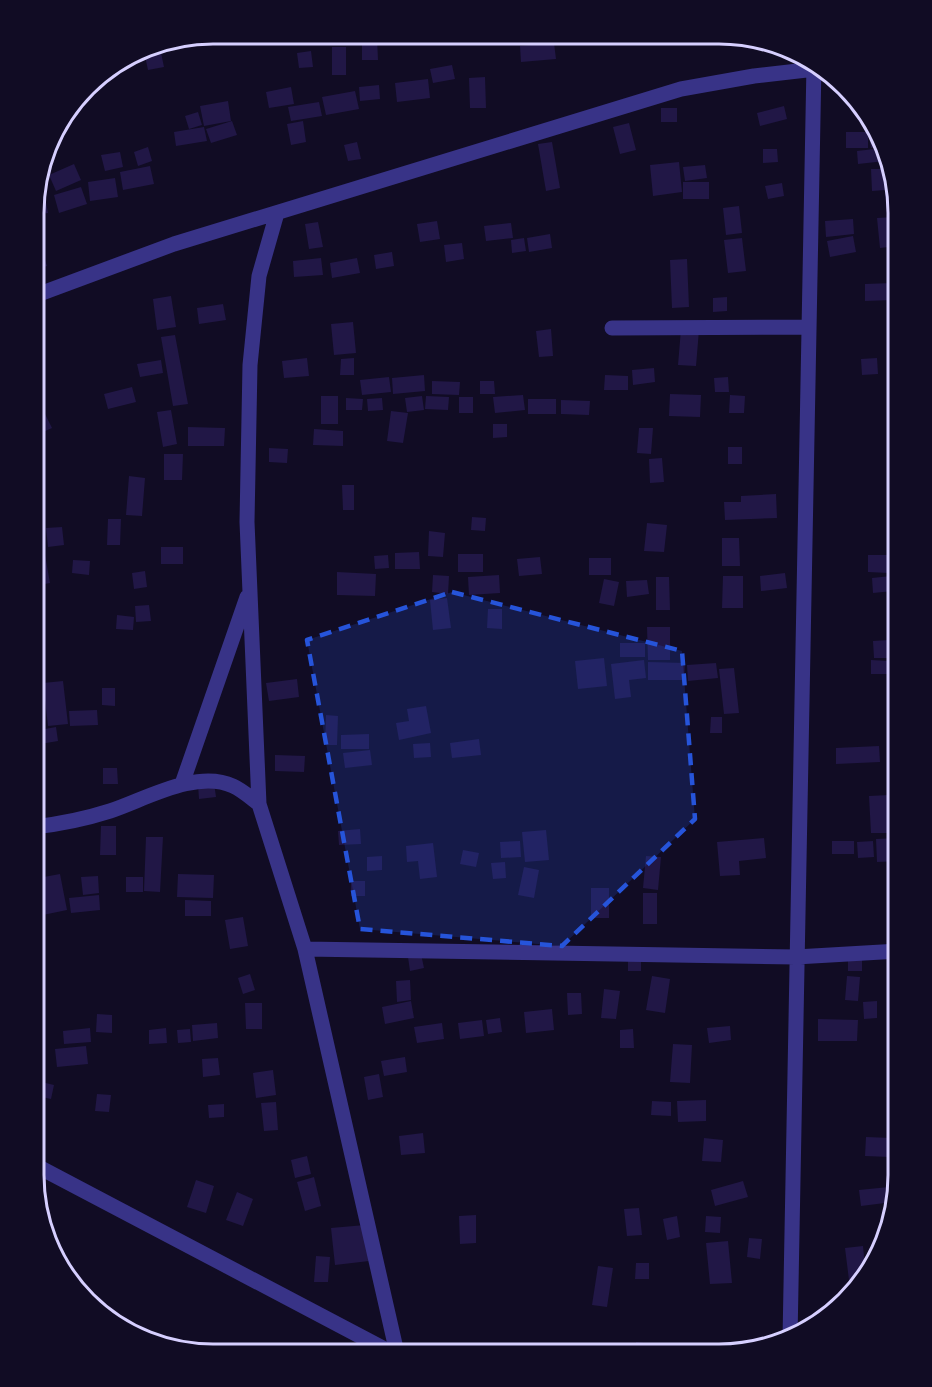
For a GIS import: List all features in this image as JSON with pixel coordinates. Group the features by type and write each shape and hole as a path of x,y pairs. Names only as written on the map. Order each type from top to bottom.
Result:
{"street":[{"path":"44,292 174,244 681,89 808,68"},
{"path":"790,1328 809,327 818,75"},
{"path":"277,213 259,276 250,365 246,522 259,804 305,949 395,1344"},
{"path":"612,328 809,327"},
{"path":"182,784 250,588"},
{"path":"44,826 72,822 111,811 182,784 211,782 232,785 259,804"},
{"path":"305,949 796,957 888,952"},
{"path":"44,1170 375,1344"}],"highlighted area":[{"path":"452,592 682,651 695,819 562,946 360,929 307,640"}],"building":[{"path":"362,43 377,43 378,60 362,60"},
{"path":"554,43 556,59 521,62 520,46"},
{"path":"332,47 346,47 346,75 332,75"},
{"path":"161,51 164,67 148,70 145,58"},
{"path":"311,51 313,67 299,68 297,53"},
{"path":"452,65 455,79 433,83 430,69"},
{"path":"485,77 486,108 470,108 469,78"},
{"path":"428,79 430,98 397,102 395,83"},
{"path":"379,85 380,99 360,101 359,87"},
{"path":"291,87 294,104 269,108 266,92"},
{"path":"355,91 359,109 326,115 322,97"},
{"path":"228,101 231,121 204,126 200,106"},
{"path":"319,102 322,116 291,121 288,107"},
{"path":"784,106 787,119 760,126 757,113"},
{"path":"661,108 677,108 677,122 661,122"},
{"path":"198,112 202,125 189,129 185,116"},
{"path":"232,121 237,135 211,143 206,129"},
{"path":"303,121 306,142 291,145 287,124"},
{"path":"629,123 636,150 620,154 613,127"},
{"path":"204,127 207,141 176,146 174,132"},
{"path":"846,132 868,132 868,148 846,148"},
{"path":"869,135 876,148 871,148"},
{"path":"357,142 361,159 348,161 344,145"},
{"path":"552,142 560,188 546,191 538,144"},
{"path":"148,147 152,161 138,166 134,152"},
{"path":"763,149 777,149 778,162 763,163"},
{"path":"876,149 880,162 858,164 857,151"},
{"path":"120,152 123,167 105,171 101,155"},
{"path":"679,162 682,192 653,196 650,165"},
{"path":"74,164 81,180 56,191 49,175"},
{"path":"705,165 707,178 685,181 683,167"},
{"path":"150,166 154,184 123,190 120,172"},
{"path":"871,169 883,169 885,190 872,191"},
{"path":"115,178 118,197 90,201 88,182"},
{"path":"683,182 709,182 709,199 683,199"},
{"path":"782,183 784,196 768,199 765,186"},
{"path":"81,187 87,204 59,213 54,195"},
{"path":"45,197 48,213 44,214 44,213"},
{"path":"739,206 742,233 726,235 723,208"},
{"path":"888,217 888,247 880,248 877,218"},
{"path":"853,219 854,234 826,237 825,221"},
{"path":"437,221 440,239 420,242 417,224"},
{"path":"318,222 323,247 309,249 305,224"},
{"path":"511,223 513,238 486,241 484,226"},
{"path":"550,234 552,248 529,252 527,238"},
{"path":"853,236 856,252 830,257 827,241"},
{"path":"524,238 526,251 512,253 511,240"},
{"path":"742,238 746,271 728,273 724,240"},
{"path":"462,243 464,259 446,262 444,245"},
{"path":"392,252 394,266 376,269 374,255"},
{"path":"321,258 323,275 294,277 293,261"},
{"path":"357,258 360,273 332,278 330,263"},
{"path":"687,259 689,307 672,308 670,260"},
{"path":"888,283 888,300 865,301 865,284"},
{"path":"171,296 176,327 157,330 153,299"},
{"path":"727,297 727,311 713,312 713,298"},
{"path":"223,304 226,320 199,324 197,308"},
{"path":"353,322 356,353 334,355 331,324"},
{"path":"551,329 553,356 539,357 536,331"},
{"path":"681,329 699,330 696,366 678,365"},
{"path":"175,335 188,404 173,406 161,337"},
{"path":"307,358 309,376 284,378 282,361"},
{"path":"354,358 354,375 340,375 341,359"},
{"path":"877,358 878,374 862,375 861,359"},
{"path":"161,360 163,373 140,377 137,364"},
{"path":"654,368 655,382 633,385 632,370"},
{"path":"424,375 425,391 393,394 392,378"},
{"path":"605,375 628,376 628,390 604,390"},
{"path":"389,377 391,392 362,395 360,380"},
{"path":"728,377 729,392 715,392 714,378"},
{"path":"432,381 460,382 459,395 432,394"},
{"path":"480,381 494,381 495,394 480,394"},
{"path":"132,387 136,402 108,409 104,394"},
{"path":"670,394 701,395 700,417 669,416"},
{"path":"523,395 525,410 495,413 493,397"},
{"path":"730,395 745,396 744,413 729,413"},
{"path":"321,396 338,396 338,424 321,424"},
{"path":"422,396 424,410 407,412 405,398"},
{"path":"426,396 449,397 448,410 425,409"},
{"path":"459,397 473,397 473,413 459,413"},
{"path":"346,398 363,399 362,410 346,410"},
{"path":"382,398 383,410 368,411 367,399"},
{"path":"528,399 556,399 556,414 528,414"},
{"path":"561,400 590,401 589,415 561,414"},
{"path":"171,410 177,444 163,447 157,412"},
{"path":"391,411 408,413 403,443 387,441"},
{"path":"44,412 52,428 44,432"},
{"path":"493,424 507,424 507,437 493,438"},
{"path":"188,427 225,428 224,446 188,446"},
{"path":"639,428 653,428 651,454 637,453"},
{"path":"314,429 343,431 343,446 313,445"},
{"path":"728,447 742,447 742,464 728,464"},
{"path":"269,448 288,449 287,463 269,462"},
{"path":"164,454 183,454 182,480 164,480"},
{"path":"662,458 664,482 650,483 649,459"},
{"path":"129,476 145,478 142,516 126,515"},
{"path":"342,485 354,485 354,510 343,510"},
{"path":"776,494 777,518 725,520 724,502 741,502 741,496"},
{"path":"472,517 486,518 485,531 471,530"},
{"path":"108,519 121,519 120,545 107,545"},
{"path":"647,523 667,525 664,552 644,551"},
{"path":"62,527 64,545 48,547 46,528"},
{"path":"429,531 445,533 443,557 428,556"},
{"path":"722,538 739,538 740,566 722,566"},
{"path":"161,547 183,547 183,564 161,564"},
{"path":"419,552 420,569 395,569 395,553"},
{"path":"458,554 483,554 483,572 458,572"},
{"path":"44,555 50,583 44,584"},
{"path":"388,555 389,568 375,569 374,556"},
{"path":"868,555 888,555 888,573 868,572"},
{"path":"540,557 542,574 519,576 517,559"},
{"path":"589,558 611,558 611,575 589,575"},
{"path":"73,560 90,561 89,575 72,573"},
{"path":"145,571 147,587 134,589 132,573"},
{"path":"337,572 376,574 375,596 337,595"},
{"path":"785,573 787,588 761,591 760,576"},
{"path":"433,575 449,576 448,594 432,592"},
{"path":"499,575 500,593 469,595 468,577"},
{"path":"723,576 743,576 743,608 722,608"},
{"path":"888,576 888,592 873,593 872,578"},
{"path":"656,577 669,577 670,610 656,610"},
{"path":"604,579 619,582 614,606 599,603"},
{"path":"647,580 649,594 627,597 626,581"},
{"path":"447,598 451,628 433,630 430,600"},
{"path":"149,605 151,621 136,622 135,606"},
{"path":"488,609 502,609 502,629 487,628"},
{"path":"117,615 134,617 133,630 116,629"},
{"path":"647,627 670,627 670,660 648,660"},
{"path":"888,640 888,658 874,658 873,641"},
{"path":"620,643 645,643 645,657 620,657"},
{"path":"604,658 607,686 578,689 575,661"},
{"path":"644,660 646,678 629,680 631,697 615,699 611,664"},
{"path":"871,660 888,661 888,674 871,674"},
{"path":"648,662 685,663 684,680 648,680"},
{"path":"716,663 718,678 688,681 687,665"},
{"path":"734,668 739,713 724,714 719,669"},
{"path":"297,679 299,697 269,701 266,683"},
{"path":"63,681 68,724 48,726 44,683"},
{"path":"102,688 115,688 115,706 102,705"},
{"path":"426,706 431,733 399,740 396,723 409,721 407,709"},
{"path":"97,710 98,725 70,726 69,711"},
{"path":"326,715 338,716 337,745 325,745"},
{"path":"711,717 722,717 722,733 710,733"},
{"path":"56,727 58,741 44,743 44,729"},
{"path":"369,734 369,749 341,749 341,735"},
{"path":"479,739 481,755 452,758 450,743"},
{"path":"430,743 431,757 414,758 413,744"},
{"path":"879,746 880,762 836,764 836,748"},
{"path":"370,750 372,765 345,768 343,753"},
{"path":"275,755 305,756 304,772 275,771"},
{"path":"103,768 117,768 118,784 103,784"},
{"path":"214,783 216,797 199,799 198,785"},
{"path":"888,795 888,833 871,833 869,796"},
{"path":"101,826 116,826 116,855 100,855"},
{"path":"360,829 361,844 339,845 338,831"},
{"path":"546,830 549,860 525,862 522,832"},
{"path":"146,837 163,837 160,892 144,891"},
{"path":"764,838 766,858 739,861 740,875 720,876 717,842"},
{"path":"888,838 888,862 877,862 876,839"},
{"path":"520,841 521,857 501,858 500,842"},
{"path":"832,841 854,841 854,854 832,854"},
{"path":"873,841 874,857 858,858 857,842"},
{"path":"433,843 437,877 420,879 418,861 407,862 406,846"},
{"path":"463,850 479,853 476,867 460,864"},
{"path":"382,856 382,870 367,871 367,857"},
{"path":"646,856 661,857 658,890 643,888"},
{"path":"505,862 506,878 493,879 491,863"},
{"path":"524,867 539,870 534,898 518,895"},
{"path":"60,874 67,910 44,915 44,877"},
{"path":"178,874 214,875 213,898 177,897"},
{"path":"98,876 99,893 83,895 81,877"},
{"path":"126,877 143,877 143,892 126,892"},
{"path":"351,881 365,881 365,896 351,896"},
{"path":"591,888 609,888 609,918 591,918"},
{"path":"643,893 657,893 657,924 643,924"},
{"path":"99,895 100,910 71,913 69,898"},
{"path":"185,900 211,901 211,916 185,916"},
{"path":"243,917 248,946 230,949 225,920"},
{"path":"628,953 641,953 641,971 628,971"},
{"path":"421,954 424,968 410,971 408,957"},
{"path":"848,956 862,956 862,971 848,971"},
{"path":"250,974 255,990 243,994 238,978"},
{"path":"652,976 670,979 665,1013 646,1010"},
{"path":"847,976 860,977 858,1001 845,1000"},
{"path":"410,980 411,1000 397,1002 396,981"},
{"path":"604,989 620,991 616,1019 601,1018"},
{"path":"567,993 581,993 582,1014 568,1015"},
{"path":"411,1001 414,1018 385,1024 382,1007"},
{"path":"877,1001 877,1018 864,1019 863,1002"},
{"path":"245,1003 262,1003 262,1029 246,1029"},
{"path":"552,1009 554,1030 526,1033 524,1012"},
{"path":"97,1014 112,1015 112,1033 96,1032"},
{"path":"500,1018 502,1032 488,1034 486,1020"},
{"path":"818,1019 858,1020 857,1041 818,1041"},
{"path":"482,1020 484,1036 460,1039 458,1023"},
{"path":"217,1023 218,1038 193,1041 192,1025"},
{"path":"442,1023 444,1039 417,1043 414,1027"},
{"path":"730,1026 731,1040 709,1043 707,1028"},
{"path":"90,1028 91,1042 64,1044 63,1031"},
{"path":"166,1028 167,1043 149,1044 149,1030"},
{"path":"190,1029 191,1042 178,1043 177,1030"},
{"path":"633,1029 634,1048 620,1048 620,1030"},
{"path":"673,1044 692,1045 690,1083 670,1082"},
{"path":"86,1046 88,1064 57,1067 55,1049"},
{"path":"405,1057 407,1072 384,1076 381,1061"},
{"path":"218,1058 220,1075 203,1077 202,1059"},
{"path":"273,1070 276,1095 256,1098 253,1073"},
{"path":"379,1074 383,1097 368,1100 364,1077"},
{"path":"44,1083 54,1085 51,1099 44,1097"},
{"path":"97,1094 111,1095 109,1112 95,1111"},
{"path":"706,1100 706,1121 678,1122 677,1101"},
{"path":"652,1101 671,1102 671,1116 651,1115"},
{"path":"276,1102 278,1130 264,1131 261,1103"},
{"path":"224,1104 224,1117 209,1118 208,1105"},
{"path":"423,1133 425,1153 401,1155 399,1136"},
{"path":"866,1137 888,1138 888,1157 865,1156"},
{"path":"704,1138 723,1140 721,1162 702,1161"},
{"path":"307,1156 311,1174 295,1178 291,1160"},
{"path":"314,1177 321,1206 305,1211 297,1182"},
{"path":"196,1180 214,1186 206,1213 187,1207"},
{"path":"743,1181 748,1197 715,1206 711,1190"},
{"path":"888,1187 886,1203 861,1206 859,1190"},
{"path":"237,1192 253,1199 243,1226 226,1220"},
{"path":"639,1208 642,1235 627,1236 624,1209"},
{"path":"476,1215 476,1243 460,1244 459,1216"},
{"path":"677,1216 680,1237 667,1240 663,1219"},
{"path":"706,1216 721,1217 720,1233 705,1232"},
{"path":"365,1225 369,1261 335,1265 331,1228"},
{"path":"749,1238 762,1239 760,1259 747,1257"},
{"path":"728,1241 732,1283 710,1284 706,1243"},
{"path":"863,1246 864,1260 852,1280 849,1280 845,1248"},
{"path":"316,1256 330,1257 328,1282 314,1282"},
{"path":"636,1263 649,1263 649,1279 635,1279"},
{"path":"598,1266 613,1268 607,1307 592,1305"}]}
